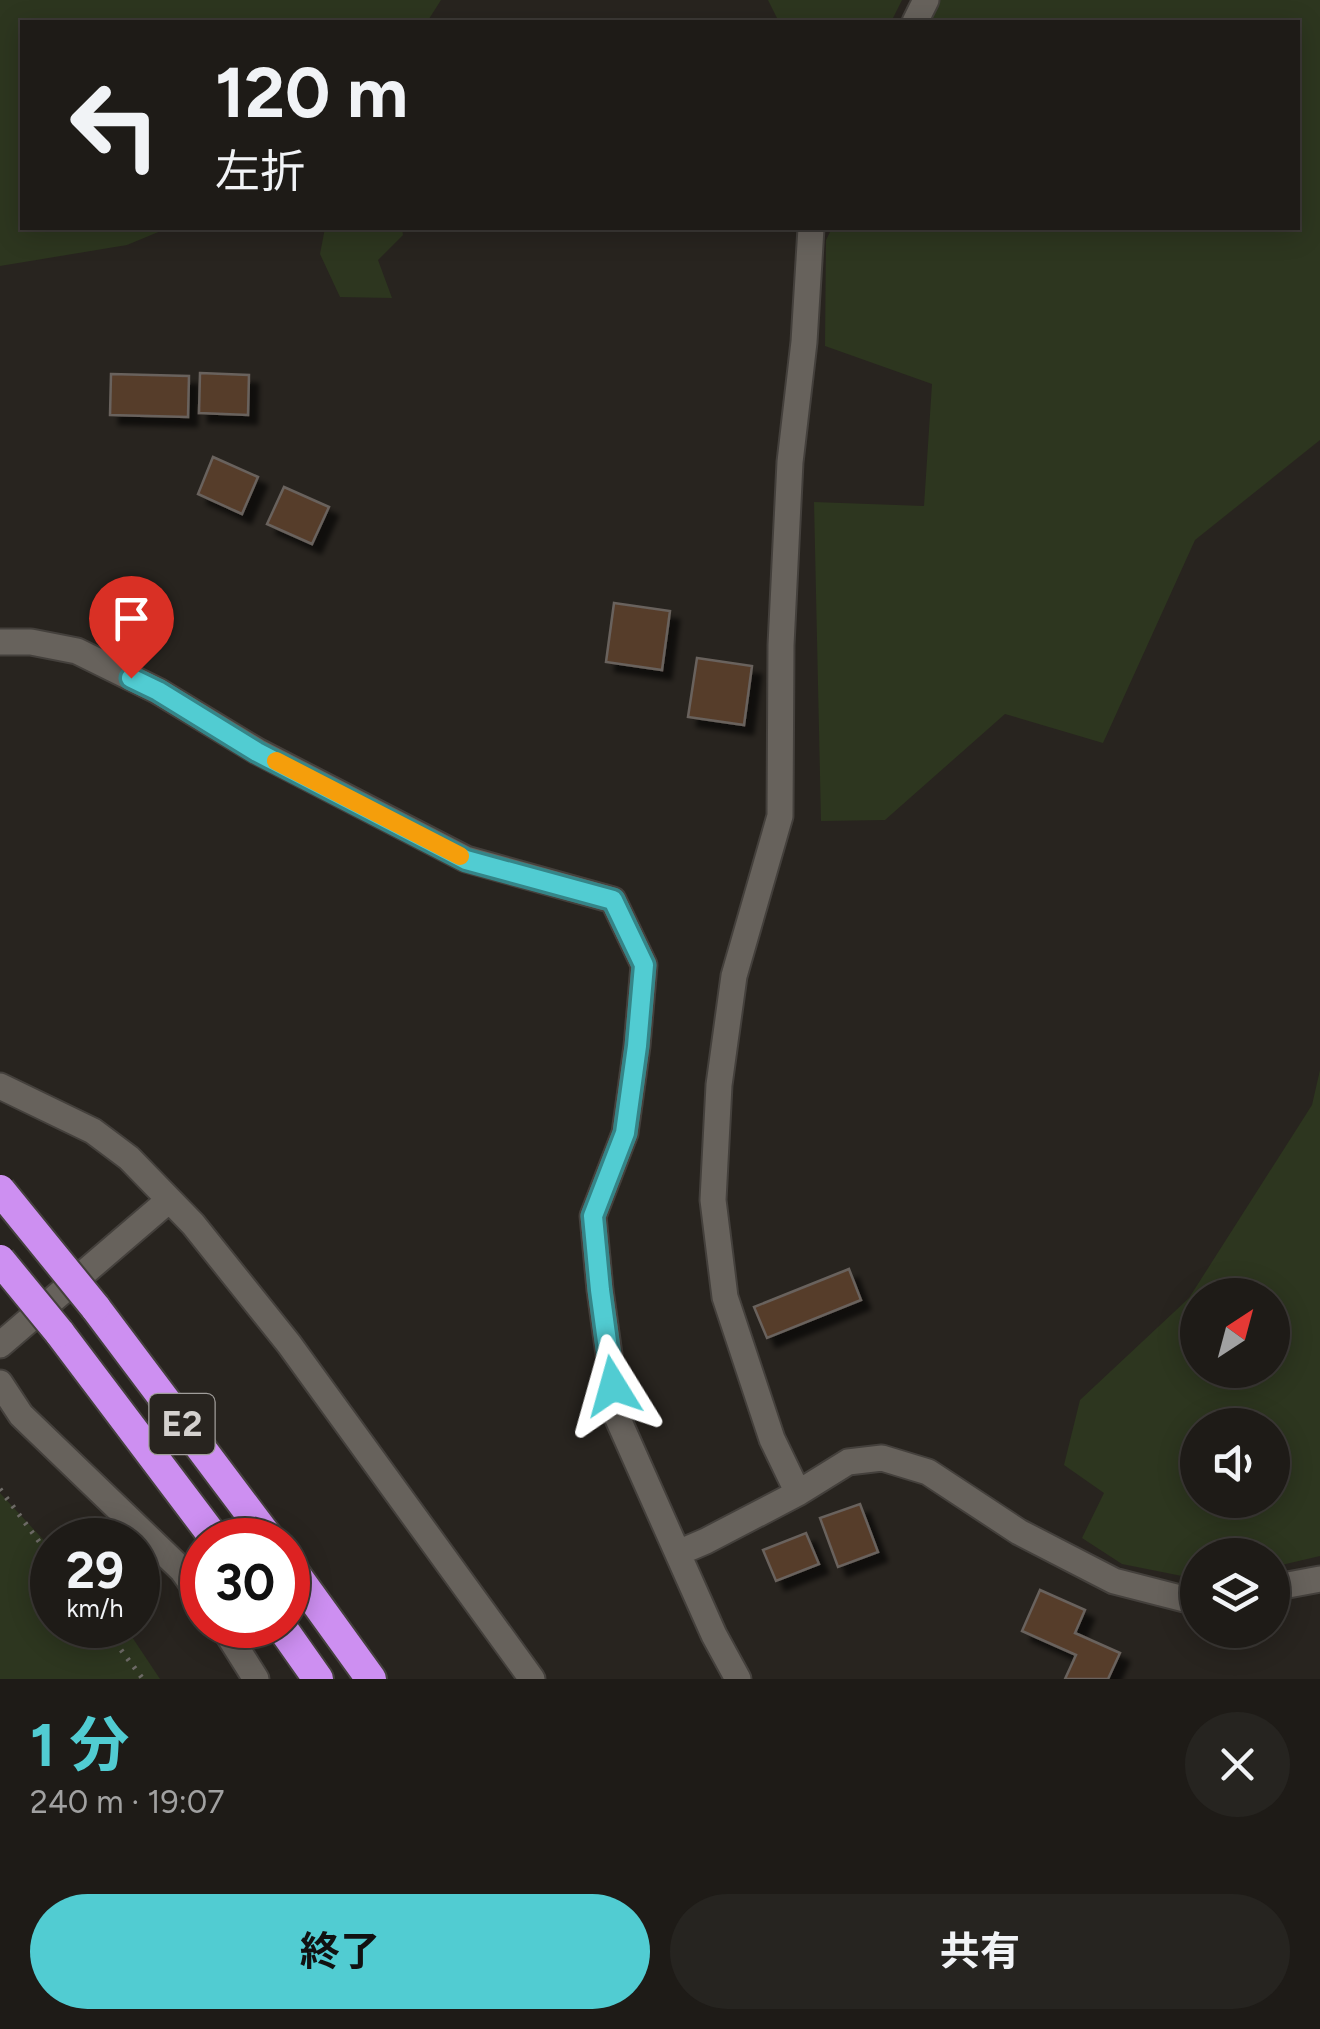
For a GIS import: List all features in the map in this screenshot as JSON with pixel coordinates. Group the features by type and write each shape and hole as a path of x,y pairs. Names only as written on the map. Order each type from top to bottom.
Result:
{"highway":[{"name":"E2","path":"0,1190 95,1307 253,1518"},
{"name":"E2","path":"0,1260 199,1518"},
{"path":"310,1595 370,1679"},
{"path":"296,1648 318,1679"}],"street":[{"path":"798,1493 772,1438 725,1298 713,1200 719,1085 734,976 780,816 781,645 789,480 811,230"},
{"path":"0,642 31,642 77,651 158,691 257,752 466,860 613,900 644,965 625,1133 593,1216 618,1419 738,1679"},
{"path":"0,1086 93,1131 129,1158 193,1224 289,1344 532,1679"},
{"path":"0,1346 170,1200"},
{"path":"0,1383 20,1415 180,1568"},
{"path":"678,1553 798,1493 848,1462 882,1458 928,1472 1019,1532 1114,1582 1180,1598"},
{"path":"1290,1585 1320,1579"},
{"path":"239,1648 256,1679"}],"path":[{"path":"0,1489 30,1529"},
{"path":"119,1648 143,1679"}],"green space":[{"path":"0,0 441,0 428,20 20,20 20,230 163,230 127,245 0,266"},
{"path":"768,0 902,0 892,20 778,20"},
{"path":"936,0 1320,0 1320,440 1195,540 1103,743 1005,714 885,820 821,821 814,502 924,506 932,384 825,346 826,240 831,230 1300,230 1300,20 927,20"},
{"path":"325,230 402,230 403,235 378,260 392,298 340,297 320,254"},
{"path":"1320,1070 1320,1556 1290,1563 1290,1538 1180,1538 1180,1576 1122,1564 1082,1538 1104,1493 1064,1465 1080,1400 1180,1306 1180,1388 1290,1388 1290,1278 1202,1278 1312,1105"},
{"path":"0,1493 30,1525 30,1648 139,1648 160,1679 0,1679"}],"building":[{"path":"200,373 249,375 248,415 199,413"},
{"path":"111,374 189,376 188,417 110,415"},
{"path":"213,457 258,477 242,514 198,494"},
{"path":"284,487 329,507 312,544 267,524"},
{"path":"614,603 670,611 662,670 606,662"},
{"path":"697,658 752,666 744,725 688,717"},
{"path":"849,1269 861,1300 767,1338 754,1307"},
{"path":"860,1504 878,1552 838,1567 820,1518"},
{"path":"806,1533 819,1564 776,1581 763,1550"},
{"path":"1040,1590 1085,1610 1075,1633 1120,1653 1108,1679 1065,1679 1076,1655 1022,1631"}],"slow traffic":[{"path":"276,761 460,856"}],"route":[{"path":"131,678 257,752 466,860 613,900 644,965 625,1133 593,1216 613,1386"}]}
